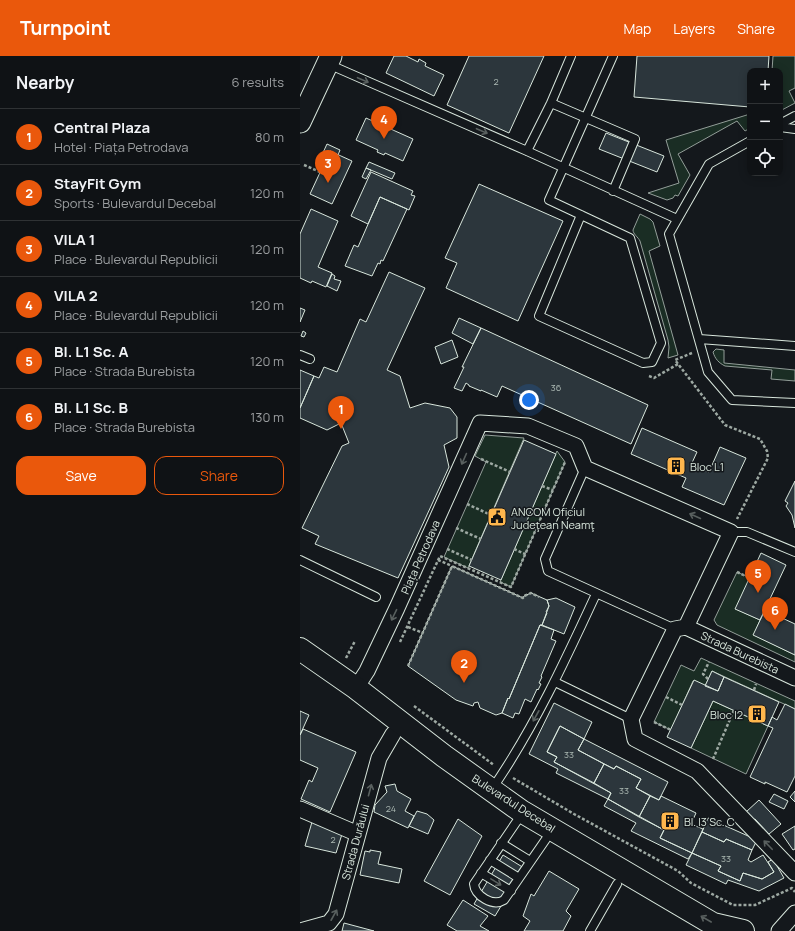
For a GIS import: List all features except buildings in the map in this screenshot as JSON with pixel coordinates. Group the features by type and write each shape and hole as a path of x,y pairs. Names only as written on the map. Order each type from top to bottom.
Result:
{"main road":[{"path":"300,122 329,60"},
{"name":"Bulevardul Decebal","path":"300,649 356,688 444,756 521,811 714,924 743,931"},
{"name":"Bulevardul Decebal","path":"300,661 441,770 517,821 697,931"}],"street":[{"name":"Piața Petrodava","path":"356,688 367,671 397,608 480,423 528,426 576,446 585,468"},
{"path":"585,468 731,532 631,718 635,739 697,771 795,873"},
{"name":"Strada Burebista","path":"680,628 795,678"},
{"name":"Strada Durăului","path":"300,931 329,923 336,914 378,758 393,734"},
{"path":"300,809 358,834"},
{"path":"779,931 795,913"}],"lane":[{"path":"527,151 551,103 571,56"},
{"path":"581,215 539,316 643,363 652,362 661,343 630,238 581,215 549,200 613,56"},
{"path":"329,60 613,191 678,219"},
{"path":"551,103 635,139 613,191"},
{"path":"783,124 795,116"},
{"path":"783,126 795,128"},
{"path":"747,143 709,164 669,234 708,372 732,400 795,403"},
{"path":"699,339 795,346"},
{"path":"300,355 310,359"},
{"path":"585,468 545,559 548,571 596,594 680,628"},
{"path":"731,532 747,532 795,552"},
{"path":"300,560 376,597"},
{"path":"492,790 504,772 555,682 596,594"},
{"path":"555,682 631,718"},
{"path":"517,821 474,884 478,894 494,903 500,903 504,900 546,839"},
{"path":"501,844 530,862"},
{"path":"490,860 519,878"},
{"path":"481,873 510,890"},
{"path":"590,931 618,884"}],"path":[{"path":"304,165 320,172"},
{"path":"486,461 510,472"},
{"path":"440,556 511,587 565,462"},
{"path":"542,486 553,490"},
{"path":"467,504 491,515"},
{"path":"456,528 480,539"},
{"path":"447,549 472,560"},
{"path":"514,549 525,554"},
{"path":"438,560 523,598 531,593 539,597"},
{"path":"408,666 452,566"},
{"path":"737,572 750,578"},
{"path":"408,627 423,633"},
{"path":"345,658 355,641"},
{"path":"708,679 703,674 709,662"},
{"path":"754,690 756,684"},
{"path":"666,697 682,705"},
{"path":"410,703 515,780 678,872 691,883 733,905 755,905 792,888 795,892"},
{"path":"713,759 734,710"},
{"path":"654,722 671,730"}],"green space":[{"path":"773,56 795,56 795,88 789,91 795,103 783,109 783,68 772,68"},
{"path":"747,115 747,130 745,131 737,121 678,154 690,175 678,196 675,195 673,198 667,200 648,193 679,183 666,140"},
{"path":"640,214 653,222 660,246 649,251 678,355 668,358 668,340 640,241 633,231"},
{"path":"716,349 724,350 724,363 795,370 795,381 771,379 772,370 725,366 715,357 713,352"},
{"path":"485,435 524,438 468,568 444,557 486,462 475,456"},
{"path":"557,451 565,462 511,587 500,582"},
{"path":"737,572 750,578 736,609 760,620 754,635 795,655 795,662 717,625 714,620"},
{"path":"701,658 795,701 795,709 712,671 705,686 693,681 671,730 654,722 681,665 694,671"},
{"path":"713,701 768,726 746,774 691,748"}],"place":[{"name":"VILA 2","path":"384,139"},
{"name":"VILA 1","path":"328,183"},
{"name":"Central Plaza","path":"341,429"},
{"name":"Bloc L1","path":"676,466"},
{"name":"ANCOM Oficiul Judeţean Neamţ","path":"497,517"},
{"name":"Bl. L1 Sc. A","path":"758,593"},
{"name":"Bl. L1 Sc. B","path":"775,630"},
{"name":"StayFit Gym","path":"464,683"},
{"name":"Bloc I2","path":"757,714"},
{"name":"Bl. I3 Sc. C","path":"670,821"}]}
